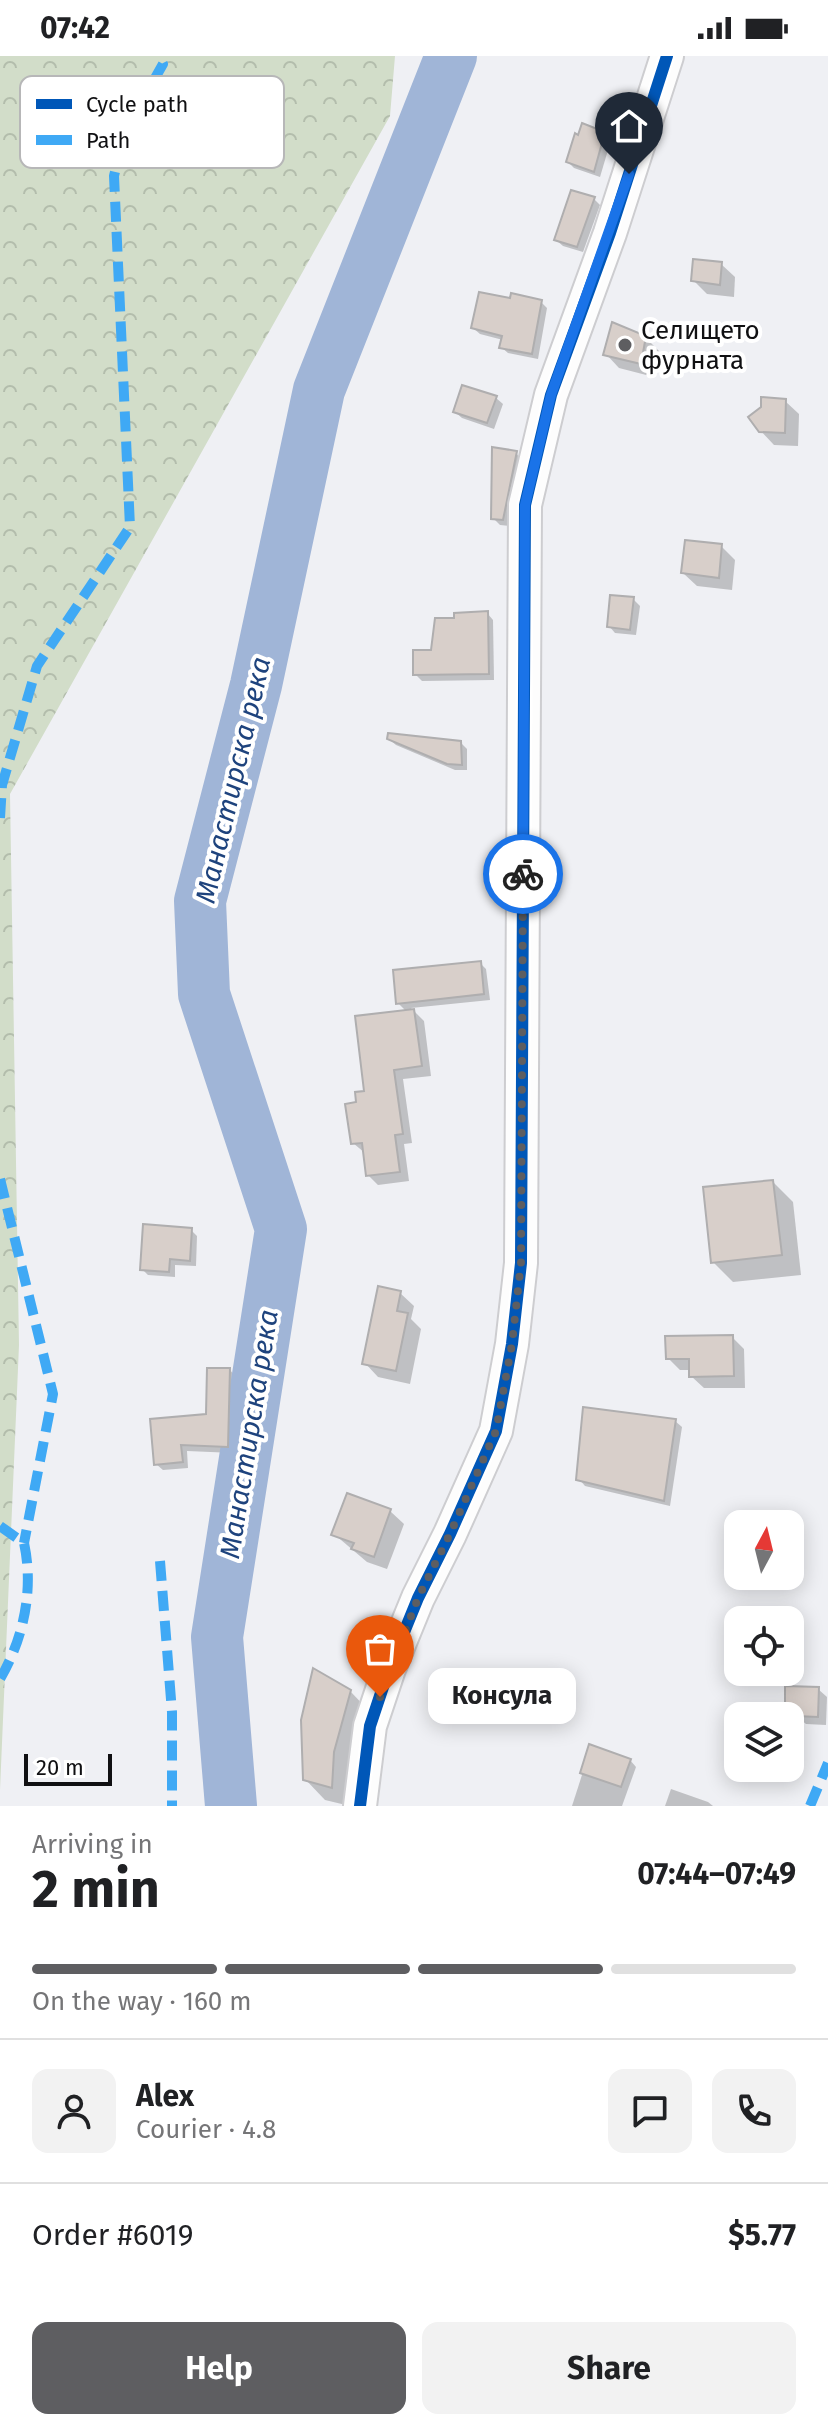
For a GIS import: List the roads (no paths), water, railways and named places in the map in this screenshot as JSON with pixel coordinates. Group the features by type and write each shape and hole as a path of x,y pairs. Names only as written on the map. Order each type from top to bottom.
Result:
{"street":[{"path":"360,1806 370,1726 418,1598 496,1431 512,1344 521,1263 525,505 551,395 610,233 667,56"}],"waterway":[{"name":"Манастирска река","path":"231,1806 217,1637 281,1229 204,994 200,901 256,685 319,390 451,56"}],"place":[{"name":"Селището фурната","path":"625,345"},
{"name":"Консула","path":"380,1697"}]}
